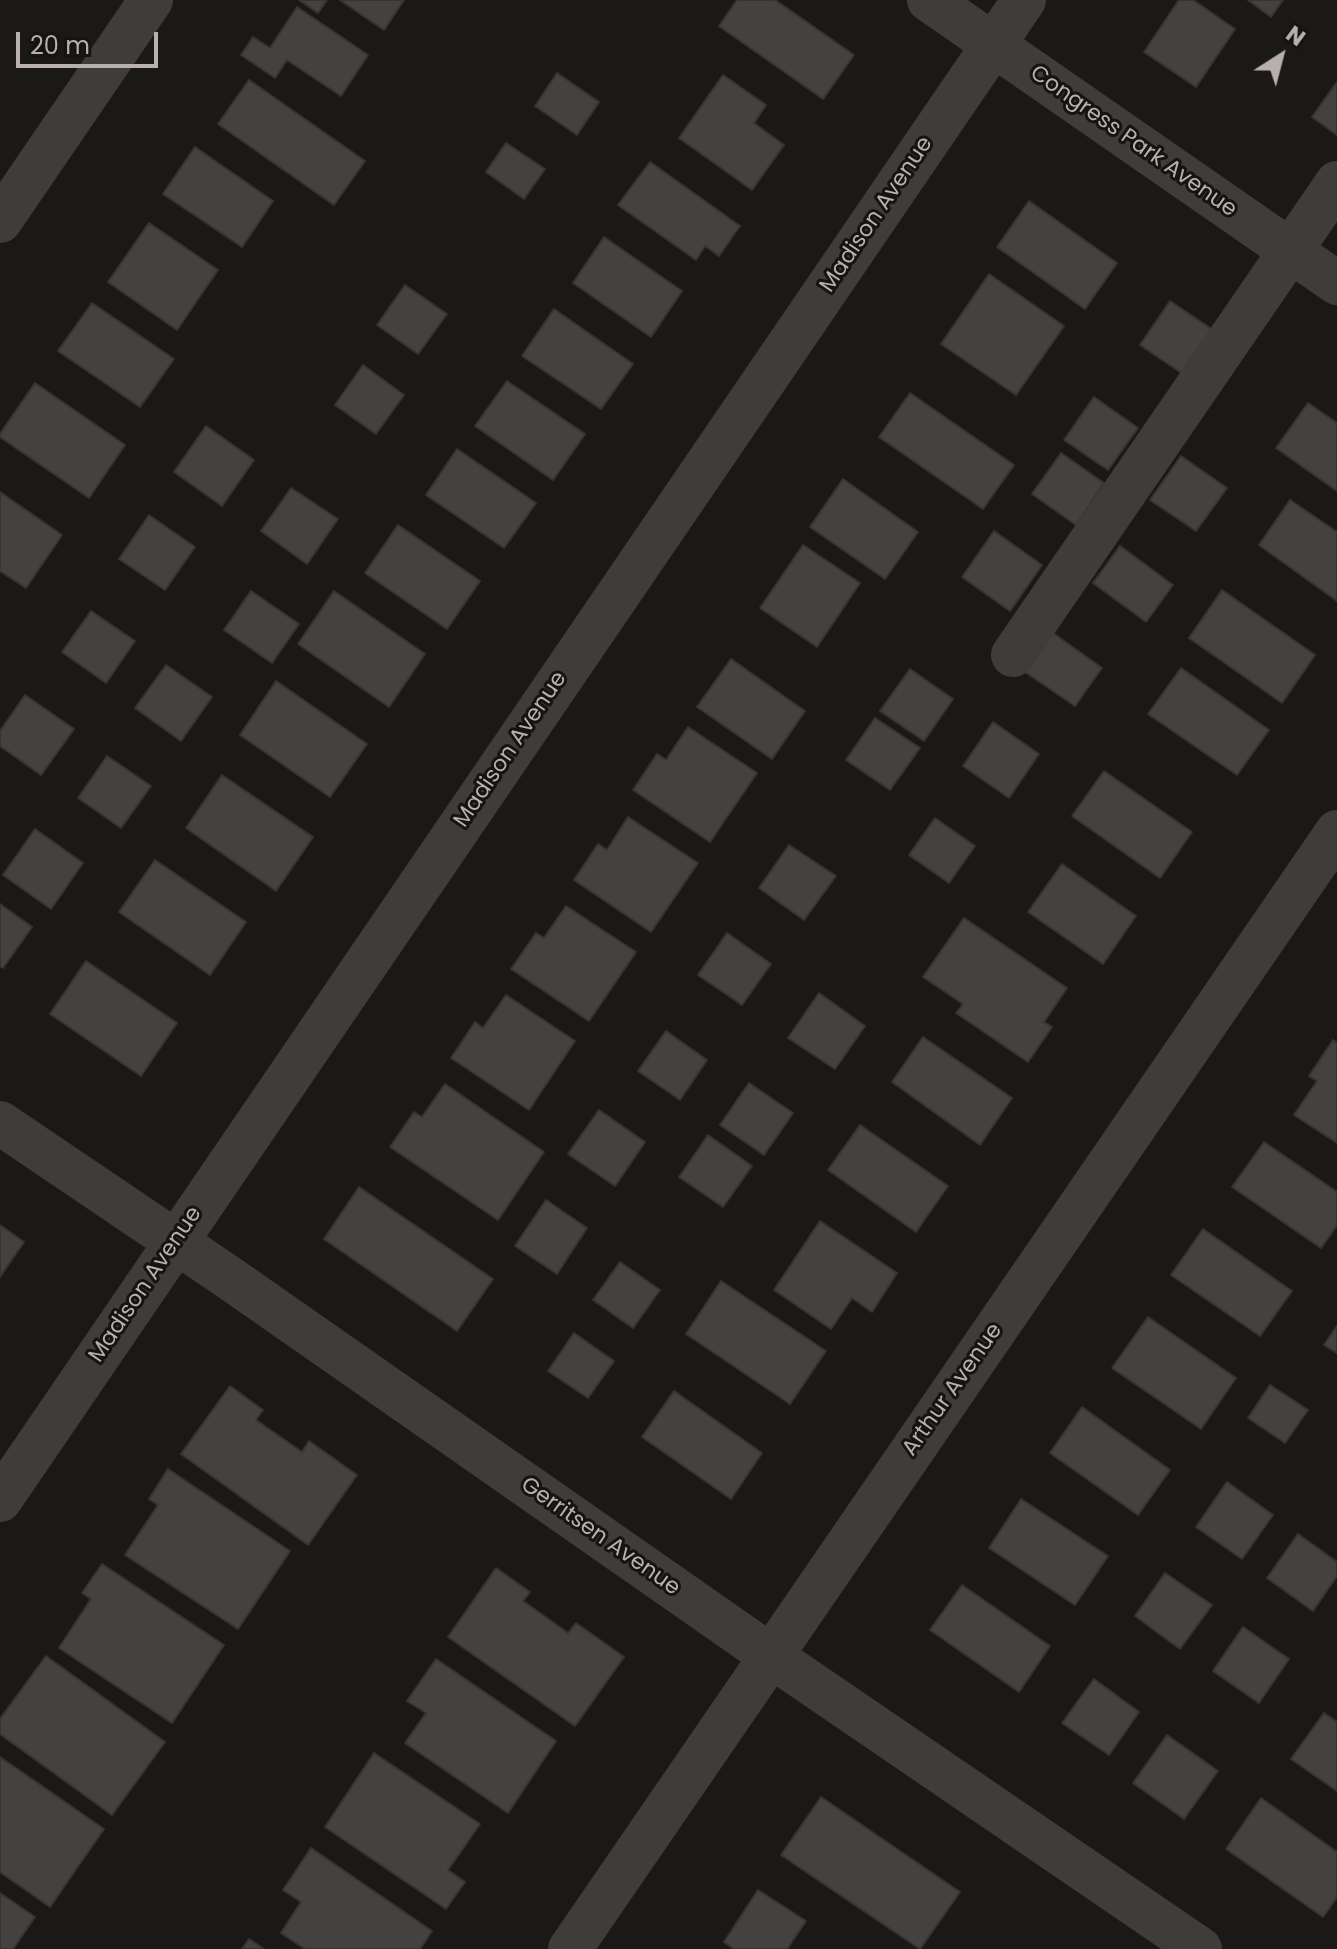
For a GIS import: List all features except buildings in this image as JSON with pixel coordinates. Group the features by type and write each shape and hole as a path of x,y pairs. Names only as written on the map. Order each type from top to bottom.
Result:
{"street":[{"path":"0,221 151,0"},
{"name":"Congress Park Avenue","path":"929,0 1337,283"},
{"name":"Madison Avenue","path":"0,1500 1024,0"},
{"path":"1013,655 1337,183"},
{"name":"Arthur Avenue","path":"570,1949 1337,832"},
{"name":"Gerritsen Avenue","path":"0,1123 1200,1949"}]}
